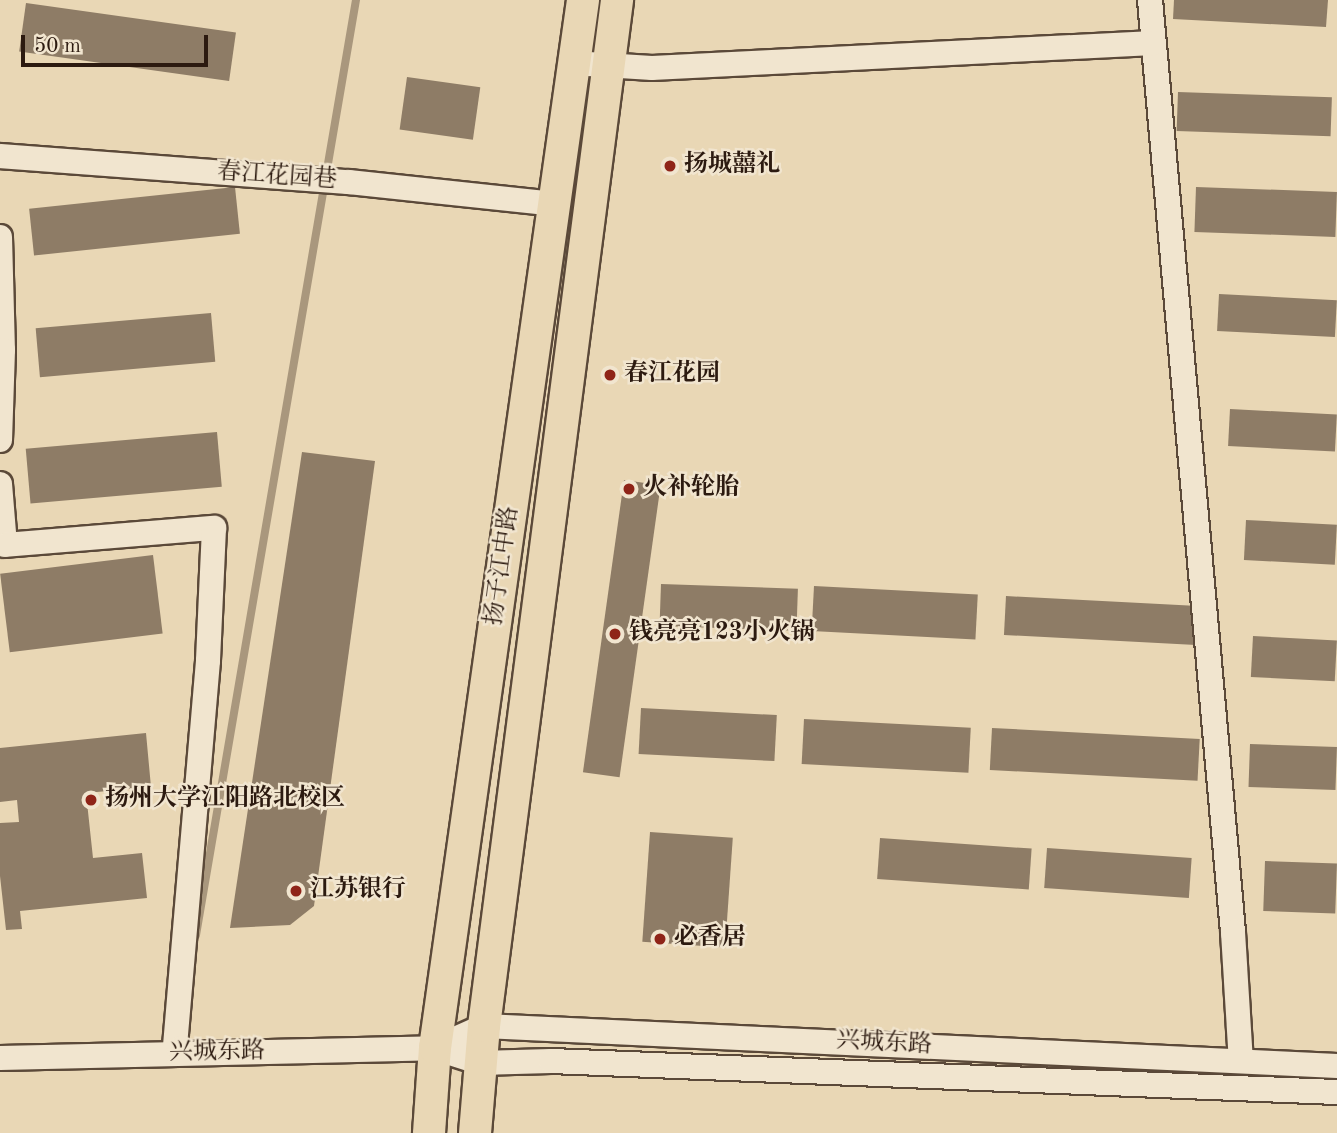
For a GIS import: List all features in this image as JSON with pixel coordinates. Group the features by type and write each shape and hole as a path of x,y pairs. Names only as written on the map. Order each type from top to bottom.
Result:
{"main road":[{"name":"扬子江中路","path":"429,1133 435,1048 583,0"},
{"name":"扬子江中路","path":"475,1133 484,1026 617,0"}],"street":[{"path":"1150,0 1233,932 1241,1062"},
{"path":"572,63 607,68 652,68 1153,43"},
{"name":"春江花园巷","path":"0,156 307,179 554,204"},
{"path":"0,237 3,349 0,440"},
{"path":"0,484 5,545 214,528 208,661 174,1054"},
{"name":"兴城东路","path":"435,1048 484,1026 1337,1066"},
{"name":"兴城东路","path":"0,1058 435,1048 481,1063 551,1061 1337,1092"}],"building":[{"path":"1174,0 1328,0 1326,27 1173,19"},
{"path":"26,3 236,33 229,81 19,52"},
{"path":"407,77 480,87 473,140 400,129"},
{"path":"1178,92 1332,97 1331,136 1177,131"},
{"path":"235,187 240,234 34,255 29,209"},
{"path":"1196,187 1337,192 1335,237 1194,232"},
{"path":"1219,294 1337,300 1335,337 1217,331"},
{"path":"211,313 215,362 40,377 36,328"},
{"path":"1230,409 1337,415 1335,452 1228,446"},
{"path":"217,432 222,487 31,504 26,449"},
{"path":"302,452 375,461 314,906 290,925 230,928"},
{"path":"624,480 661,485 620,777 583,772"},
{"path":"1246,520 1337,525 1335,565 1244,560"},
{"path":"153,555 163,633 10,652 0,574"},
{"path":"661,584 798,589 796,631 660,626"},
{"path":"814,586 978,595 975,640 812,631"},
{"path":"1006,596 1203,606 1201,645 1004,635"},
{"path":"1253,636 1337,640 1335,681 1251,677"},
{"path":"641,708 777,715 774,761 639,754"},
{"path":"804,719 971,728 968,773 802,764"},
{"path":"992,728 1200,739 1198,781 990,770"},
{"path":"146,733 151,787 86,793 93,858 142,853 147,898 20,911 22,929 6,930 0,876 0,823 19,822 17,800 0,802 0,748"},
{"path":"1250,744 1337,747 1335,790 1248,787"},
{"path":"650,832 733,838 725,948 642,942"},
{"path":"880,838 1032,849 1029,890 877,879"},
{"path":"1047,848 1192,858 1189,898 1044,888"},
{"path":"1265,861 1337,864 1335,913 1263,911"}],"waterway":[{"path":"196,935 356,0"}],"place":[{"name":"扬城囍礼","path":"670,166"},
{"name":"春江花园","path":"610,375"},
{"name":"火补轮胎","path":"629,489"},
{"name":"钱亮亮123小火锅","path":"615,634"},
{"name":"扬州大学江阳路北校区","path":"91,800"},
{"name":"江苏银行","path":"296,891"},
{"name":"必香居","path":"660,939"}]}
